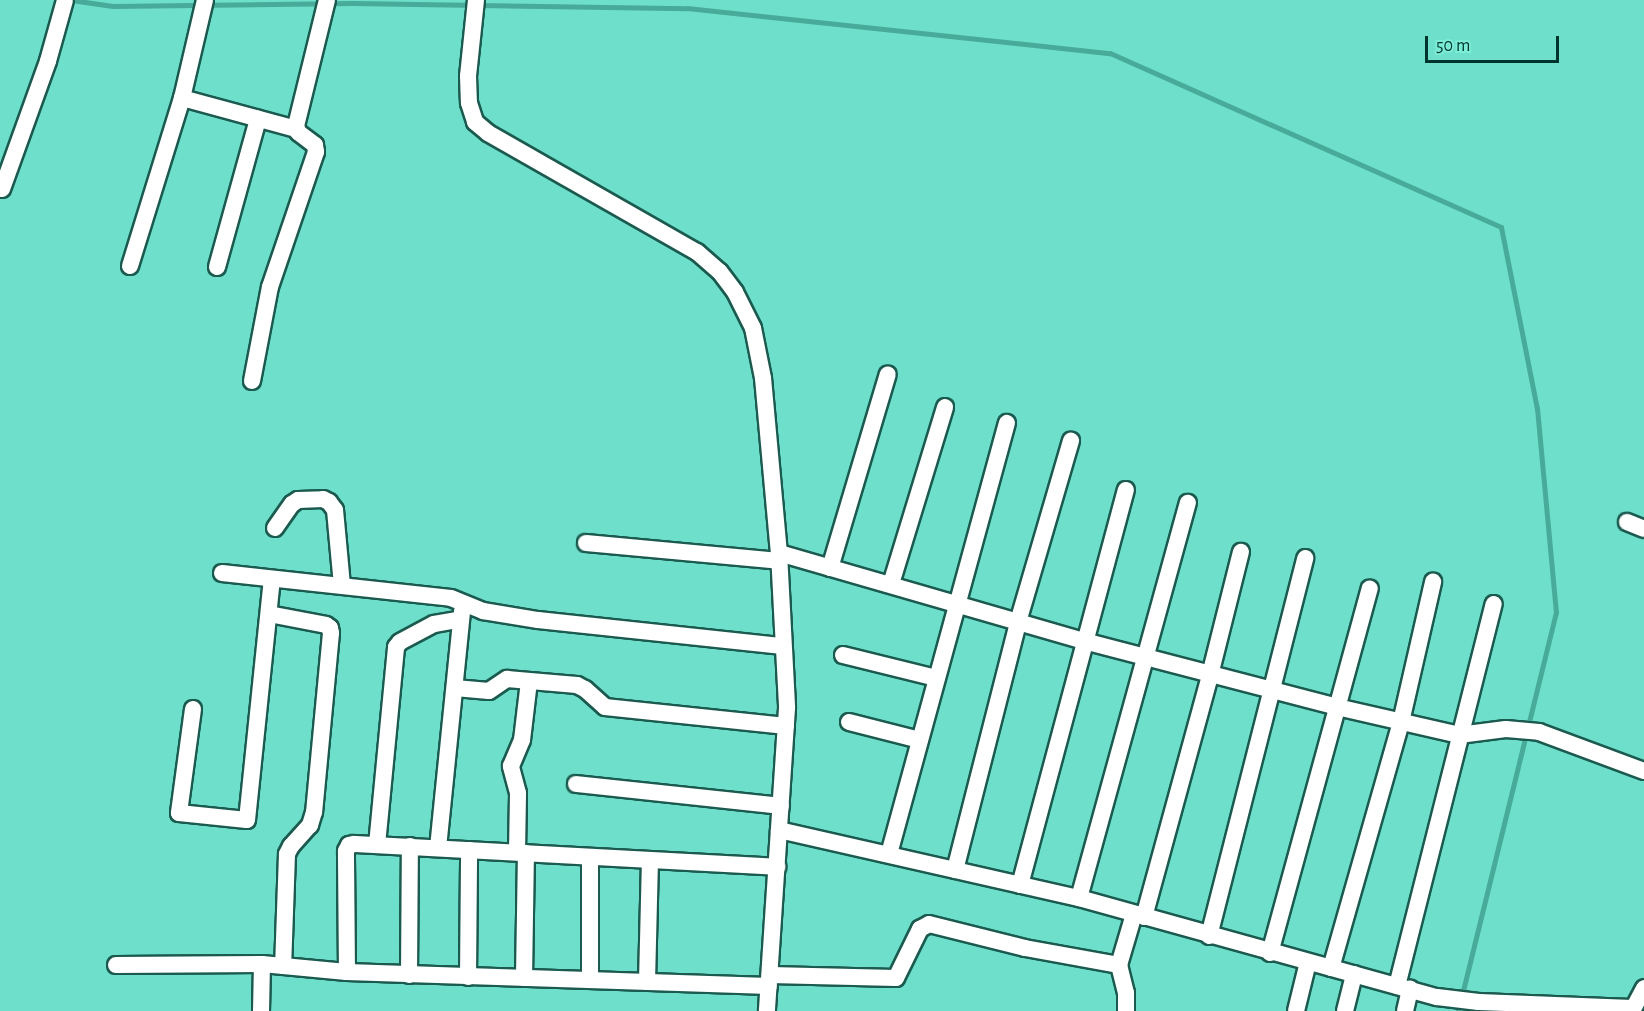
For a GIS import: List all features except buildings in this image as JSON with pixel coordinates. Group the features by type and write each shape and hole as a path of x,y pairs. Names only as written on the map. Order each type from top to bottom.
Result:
{"street":[{"path":"2,189 29,118 65,0"},
{"path":"296,129 327,0"},
{"path":"476,0 468,76 469,103 475,122 488,132 697,252 720,272 735,292 753,328 763,378 779,557 786,726 767,1011"},
{"path":"130,266 182,98 204,8"},
{"path":"182,98 296,129 315,145 316,152 270,286 252,381"},
{"path":"217,267 258,119"},
{"path":"830,568 888,374"},
{"path":"891,584 945,407"},
{"path":"889,854 1007,423"},
{"path":"955,870 1018,622 1071,441"},
{"path":"1020,885 1126,490"},
{"path":"275,528 292,504 298,500 323,499 329,502 335,510 342,586"},
{"path":"1079,898 1188,503"},
{"path":"1627,522 1644,529"},
{"path":"586,543 779,557 891,584 1084,641 1210,675 1401,722 1459,735 1506,729 1539,732 1644,771"},
{"path":"1126,1011 1126,993 1119,965 1139,916 1210,675 1241,552"},
{"path":"1209,936 1305,558"},
{"path":"222,573 451,598 462,611 438,848"},
{"path":"193,709 179,813 247,820 272,579"},
{"path":"1331,968 1401,722 1433,582"},
{"path":"1270,953 1370,588"},
{"path":"1405,1011 1403,987 1459,735 1494,604"},
{"path":"377,845 396,647 400,642 434,624 462,611 483,611 538,620 783,646"},
{"path":"269,614 326,625 330,628 331,633 314,812 310,825 291,846 287,854 283,966"},
{"path":"843,655 936,678"},
{"path":"455,688 489,691 507,679 581,686 605,707 786,726"},
{"path":"524,978 518,793 511,766 522,740 529,681"},
{"path":"849,722 920,740"},
{"path":"576,784 781,806"},
{"path":"779,830 1079,898 1270,953 1437,997 1474,1004 1632,1009 1644,987"},
{"path":"346,972 346,851 354,843 777,867"},
{"path":"409,975 410,846"},
{"path":"468,976 470,850"},
{"path":"590,857 590,980"},
{"path":"647,982 650,860"},
{"path":"117,965 262,964 409,975 647,982 896,978 920,930 929,924 1025,948 1119,965"},
{"path":"1296,1011 1308,962"},
{"path":"261,1011 262,964"},
{"path":"1345,1011 1354,974"}],"waterway":[{"path":"71,0 113,6 353,3 687,8 1110,53 1501,227 1537,408 1556,612 1458,1011"}]}
